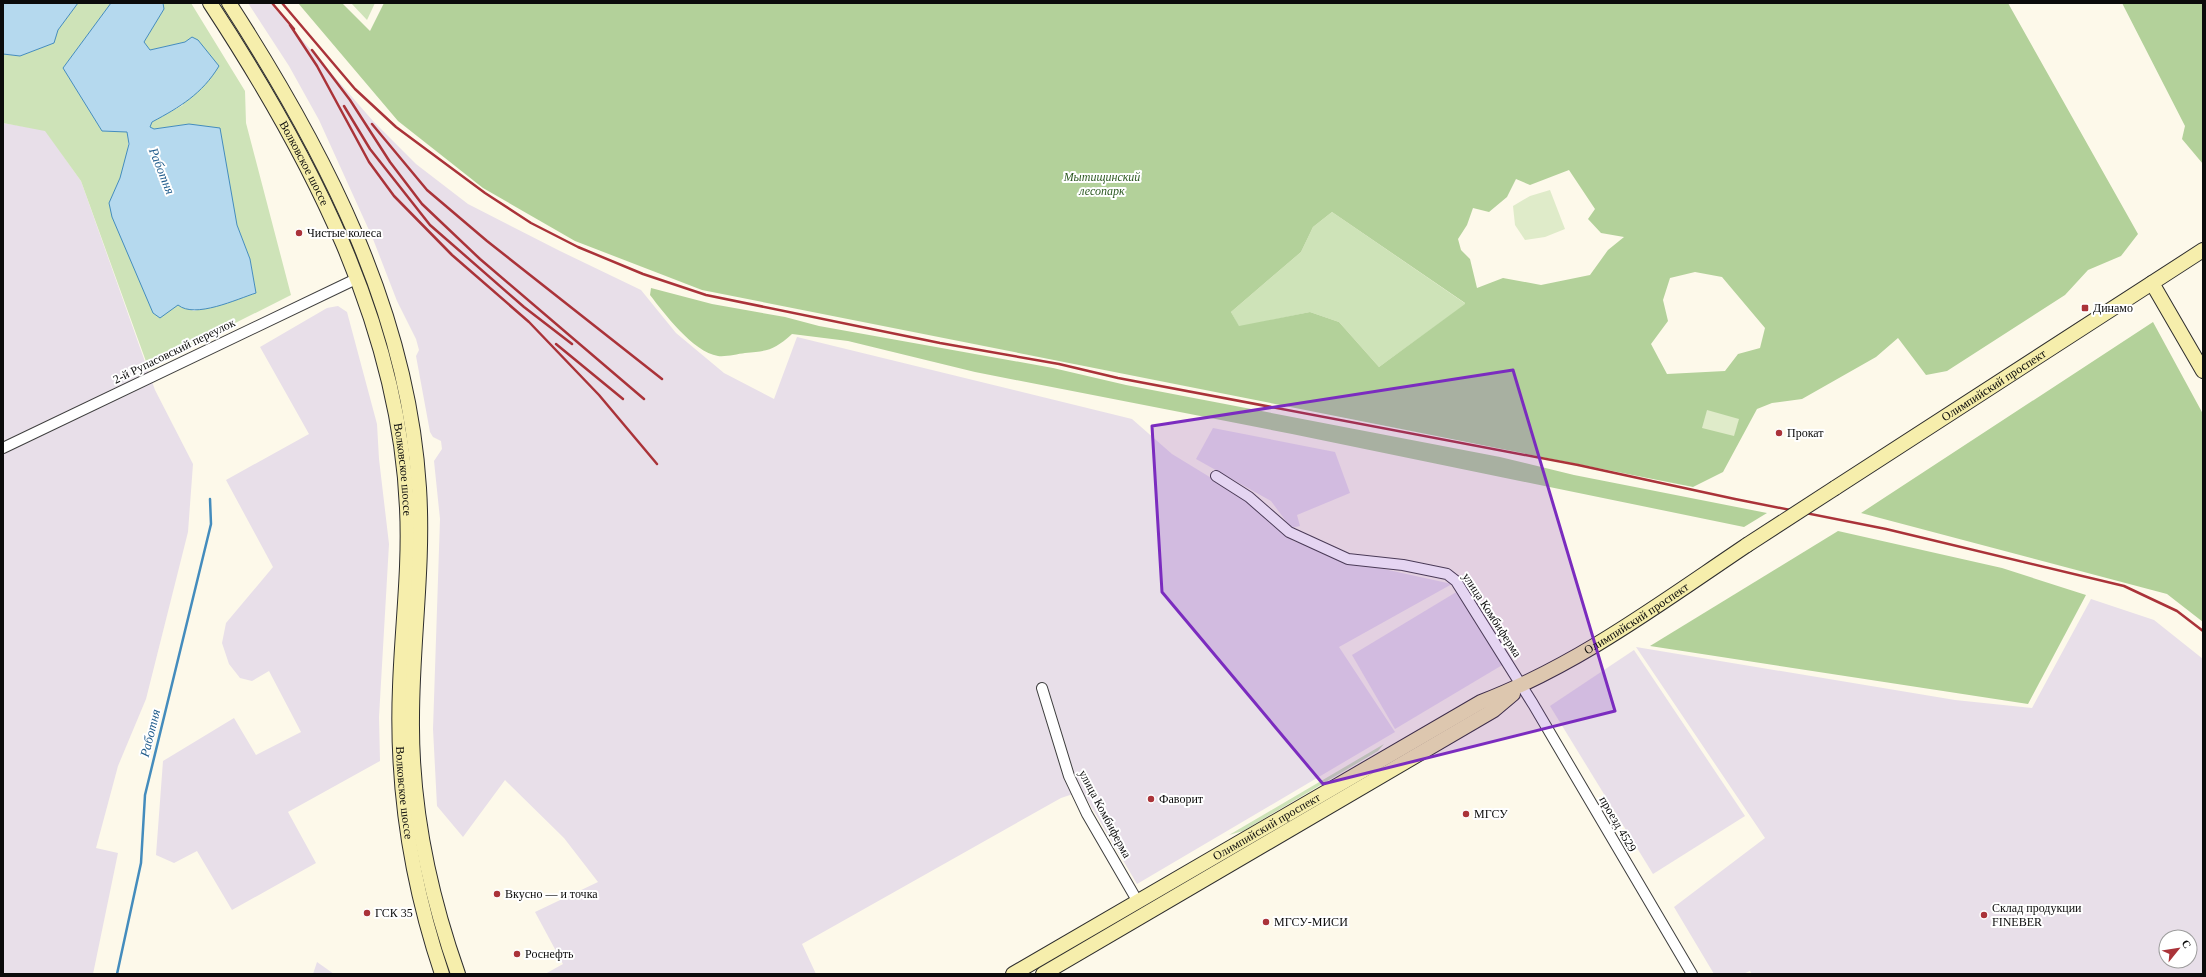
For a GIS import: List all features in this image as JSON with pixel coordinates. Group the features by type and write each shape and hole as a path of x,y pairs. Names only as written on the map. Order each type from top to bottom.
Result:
{"main road":[{"name":"Волковское шоссе","path":"210,3 249,63 282,118 317,188 356,279 382,352 392,393 405,477 407,567 400,688 401,763 413,862 442,974"},
{"name":"Волковское шоссе","path":"229,3 289,99 330,176 349,216 380,296 397,352 409,409 419,485 421,520 419,591 412,715 415,788 430,878 458,974"},
{"name":"Олимпийский проспект","path":"1013,974 1481,702 1522,686 1632,622 1747,544 2203,250"},
{"path":"2152,283 2203,371"},
{"name":"Олимпийский проспект","path":"1043,974 1494,710 1522,686"}],"street":[{"name":"2-й Рупасовский переулок","path":"3,448 356,279"},
{"name":"улица Комбиферма","path":"1216,476 1249,497 1289,532 1348,559 1403,565 1447,574 1456,582 1522,686"},
{"name":"проезд 4529","path":"1522,686 1692,974"},
{"name":"улица Комбиферма","path":"1042,688 1069,776 1087,814 1138,902"}],"highlighted area":[{"path":"1513,370 1615,711 1323,784 1162,592 1152,426"}],"shaded area":[{"path":"248,3 270,3 373,121 416,164 468,204 641,290 676,333 724,373 774,399 797,337 1132,419 1172,454 1249,501 1293,541 1361,564 1452,584 1339,647 1395,732 1137,884 1082,791 1061,798 802,944 816,974 545,974 563,964 535,912 598,882 564,838 505,780 463,837 437,806 433,729 440,519 434,461 442,449 441,441 433,437 430,432 416,356 419,350 416,339 397,301 373,239 319,120 289,66"},
{"path":"3,123 45,130 81,181 155,390 193,464 188,532 146,699 118,766 96,848 118,853 93,974 3,974"},
{"path":"338,306 347,312 377,424 379,459 389,544 379,717 380,761 288,812 316,863 232,910 197,851 174,863 156,855 163,761 234,718 256,755 301,732 269,671 252,681 240,678 229,664 222,643 226,623 273,567 226,480 309,434 260,347 327,308"},
{"path":"1213,428 1335,452 1350,493 1297,515 1300,526 1291,528 1271,501 1196,459"},
{"path":"1458,591 1504,664 1395,729 1352,655"},
{"path":"2091,599 2154,620 2203,659 2203,974 1752,974 1750,971 1743,974 1714,974 1674,907 1765,838 1636,647 1955,700 2032,708"},
{"path":"1634,650 1745,816 1653,874 1550,706"},
{"path":"317,962 334,974 313,974"}],"green space":[{"path":"78,3 111,3 63,68 102,131 127,132 128,150 124,168 109,203 179,305 194,311 256,293 250,259 237,225 189,124 154,129 150,127 152,122 183,105 185,42 150,50 144,42 164,9 163,3 191,3 245,91 246,123 291,295 148,367 81,181 45,131 3,123 3,54 20,56 54,43 58,30"},
{"name":"Мытищинский лесопарк","path":"298,3 342,3 370,31 384,3 2008,3 2138,234 2121,256 2088,270 2065,295 1947,371 1926,375 1898,338 1876,357 1802,399 1772,403 1757,409 1723,472 1693,487 702,290 575,241 483,188 398,121","holes":["1569,170 1595,209 1588,219 1601,233 1624,237 1608,250 1590,275 1541,285 1503,278 1477,288 1470,259 1461,250 1458,239 1467,225 1473,208 1489,212 1507,197 1516,179 1530,185","1332,212 1465,304 1379,367 1339,322 1310,312 1239,326 1231,312 1301,252 1313,227","1695,272 1722,277 1765,328 1760,348 1738,354 1725,371 1667,374 1651,344 1668,321 1663,300 1670,278"]},
{"path":"351,3 375,3 367,20"},
{"path":"2122,3 2203,3 2203,164 2182,139 2185,126"},
{"path":"1550,190 1565,229 1545,237 1525,240 1515,225 1513,206 1530,196"},
{"path":"1332,212 1466,304 1379,367 1339,322 1310,312 1239,327 1231,312 1301,252 1313,227"},
{"path":"651,288 712,304 785,317 819,326 1053,368 1126,385 1500,457 1574,475 1767,513 1744,527 1292,434 975,372 848,341 792,334 776,347 771,349 728,356 718,356 708,353 689,340 680,331 650,295"},
{"path":"2153,322 2203,414 2203,622 2167,594 1861,513"},
{"path":"1707,410 1739,419 1734,436 1702,428"},
{"path":"1838,531 2002,568 2086,595 2028,704 1650,646"},
{"path":"1384,744 1378,751 1243,831 1229,835"}],"water":[{"path":"3,3 78,3 58,30 54,43 20,56 3,54"},
{"path":"111,3 163,3 164,9 144,42 150,50 185,42 192,37 198,40 219,66 198,92 172,111 152,122 150,127 154,129 189,124 220,128 237,225 250,259 256,293 205,309 185,309 178,305 160,318 153,313 112,217 109,203 120,178 129,144 127,132 102,131 63,68"}],"waterway":[{"name":"Работня","path":"117,974 141,863 145,795 211,524 210,499"}],"railway":[{"path":"272,3 294,29"},
{"path":"282,3 355,89 396,127 485,193 531,223 578,247 643,274 706,295 940,343 1059,364 1118,378 1578,465 1735,499 1886,529 2124,586 2177,611 2203,631"},
{"path":"290,25 317,66 369,162 394,196 452,255 529,322 599,395 657,464"},
{"path":"312,50 350,100 390,162 422,204 480,259 644,399"},
{"path":"344,106 370,149 430,225 524,307 572,344"},
{"path":"372,124 427,190 487,241 662,379"},
{"path":"556,344 623,399"}],"place":[{"name":"Чистые колеса","path":"299,233"},
{"name":"Динамо","path":"2085,308"},
{"name":"Прокат","path":"1779,433"},
{"name":"Фаворит","path":"1151,799"},
{"name":"МГСУ","path":"1466,814"},
{"name":"Вкусно — и точка","path":"497,894"},
{"name":"ГСК 35","path":"367,913"},
{"name":"Склад продукции FINEBER","path":"1984,915"},
{"name":"МГСУ-МИСИ","path":"1266,922"},
{"name":"Роснефть","path":"517,954"}]}
